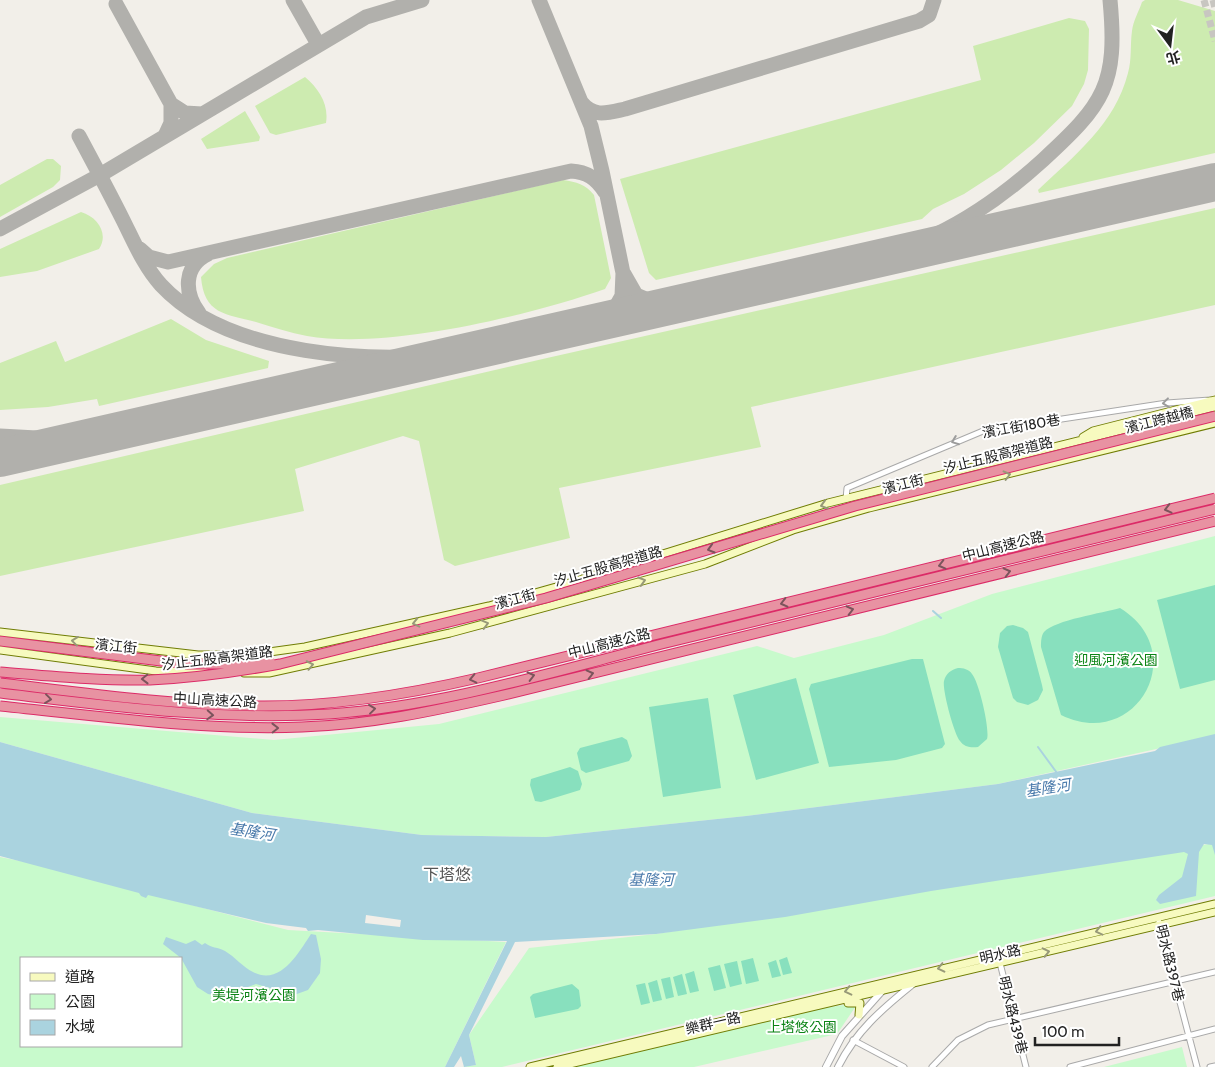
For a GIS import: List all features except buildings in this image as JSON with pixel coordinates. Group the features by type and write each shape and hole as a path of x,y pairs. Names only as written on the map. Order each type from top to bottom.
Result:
{"highway":[{"name":"汐止五股高架道路","path":"0,672 105,679 182,678 237,672 280,664 310,655 546,598 855,506 1215,416"},
{"name":"中山高速公路","path":"0,684 208,705 312,705 370,699 478,678 1215,498"},
{"name":"中山高速公路","path":"0,693 144,710 236,716 333,714 386,708 450,696 522,679 1215,508"},
{"path":"0,706 195,726 252,728 313,726 413,715 500,696 1215,520"},
{"path":"1,644 185,664 229,664 310,655"}],"main road":[{"name":"濱江街","path":"1075,442 1093,431 1215,400"},
{"name":"濱江跨越橋","path":"1104,434 1215,407"},
{"name":"濱江街","path":"1,644 156,670 269,674 456,632 696,566 738,553 804,527 869,508 1215,424"},
{"name":"濱江街","path":"1041,466 1062,463 1215,424"},
{"name":"濱江街","path":"0,632 198,655 270,653 379,632 556,588 732,532 846,499 1104,434"},
{"path":"732,532 738,553"},
{"path":"197,672 198,655"},
{"path":"1116,926 1215,900"},
{"name":"明水路","path":"913,984 1159,921 1215,904"},
{"name":"明水路","path":"896,979 1116,926 1215,912"},
{"name":"樂群一路","path":"530,1067 896,979"},
{"name":"樂群一路","path":"557,1067 913,984"},
{"path":"815,1006 858,1002 859,1015"}],"street":[{"name":"濱江街180巷","path":"846,499 847,488 984,430 1167,403 1215,400"},
{"name":"明水路397巷","path":"1159,921 1173,982 1197,1067"},
{"name":"明水路439巷","path":"1000,963 1026,1067"},
{"path":"932,1067 946,1050 965,1036 988,1025 1215,972"},
{"name":"明水路","path":"826,1067 842,1036 859,1015 896,979"},
{"name":"明水路","path":"838,1067 853,1040 878,1012 913,984"},
{"path":"1070,1067 1215,1029"},
{"path":"853,1040 904,1067"},
{"path":"1210,1067 1215,1066"}],"green space":[{"path":"1145,0 1178,0 1215,11 1215,153 1039,193 1038,190 1092,138 1114,108 1128,73 1131,36 1134,24 1142,2"},
{"path":"1069,18 1085,21 1089,29 1088,70 1084,84 1072,106 1034,143 1001,170 964,194 933,209 922,219 656,280 649,273 620,179 981,80 973,46"},
{"path":"305,77 322,97 326,109 326,123 276,135 270,133 255,106"},
{"path":"245,111 260,137 259,141 207,149 201,139"},
{"path":"47,159 53,159 61,166 60,180 53,187 0,217 0,185"},
{"path":"563,180 580,184 594,195 611,278 605,289 537,310 457,328 376,338 340,339 301,335 226,314 218,310 206,299 201,277 214,264 227,258"},
{"path":"1215,208 1215,305 751,407 761,447 559,488 570,538 455,566 444,560 419,441 403,436 295,469 304,511 0,576 0,485 547,358"},
{"path":"81,212 87,214 100,227 103,238 99,249 37,271 0,277 0,249"},
{"path":"171,319 206,340 269,361 268,368 99,406 97,399 48,407 0,410 0,363 56,341 65,362"},
{"name":"迎風河濱公園","path":"1215,536 1215,736 998,784 746,816 546,837 422,835 252,813 0,742 0,717 274,740 439,724 757,646 794,658 884,635 992,594"},
{"path":"1215,585 1215,680 1180,689 1157,600"},
{"path":"1120,608 1141,627 1152,648 1153,671 1146,692 1132,709 1112,720 1088,723 1061,715 1041,647 1041,639 1044,632 1068,620"},
{"path":"1013,625 1023,628 1028,632 1043,690 1038,700 1028,705 1017,702 1013,698 998,647 1000,633 1007,626"},
{"path":"912,659 923,659 945,744 942,748 896,760 829,767 809,689 811,684"},
{"path":"958,668 971,672 978,686 988,734 987,739 978,747 968,747 962,743 955,730 949,711 944,681 949,672"},
{"path":"796,678 819,763 756,780 733,695"},
{"path":"708,698 721,788 663,797 649,707"},
{"path":"622,737 627,740 632,756 629,761 586,773 581,770 577,753 580,748"},
{"path":"570,767 578,771 582,784 580,790 541,802 535,801 530,785 531,779"},
{"path":"1215,843 1215,896 502,1067 462,1067 476,1065 469,1035 529,948 656,934"},
{"name":"美堤河濱公園","path":"0,857 30,863 288,930 506,942 445,1067 0,1067"},
{"path":"787,957 792,973 783,975 779,960"},
{"path":"753,958 759,981 746,984 741,961"},
{"path":"776,960 781,976 772,978 768,963"},
{"path":"737,961 742,984 730,987 724,964"},
{"path":"720,965 726,988 714,991 708,968"},
{"path":"694,971 699,991 690,993 685,974"},
{"path":"682,974 687,994 678,996 673,977"},
{"path":"670,977 674,997 666,999 661,979"},
{"path":"657,980 662,1000 653,1002 648,983"},
{"path":"645,983 650,1003 641,1005 636,985"},
{"path":"572,984 579,990 581,1006 578,1009 535,1018 530,997 533,994"},
{"name":"上塔悠公園","path":"858,1003 837,1034 694,1067 567,1067 815,1009"},
{"path":"1182,1047 1187,1067 1104,1067"}],"water":[{"name":"基隆河","path":"1215,734 1215,855 1212,845 1204,844 1199,852 1196,896 1160,904 1156,900 1159,895 1182,877 1188,854 1184,852 931,891 785,917 656,934 515,942 469,1035 476,1065 464,1067 461,1056 454,1067 445,1067 507,941 423,940 318,930 308,931 306,928 266,923 148,895 146,898 139,893 0,856 0,742 252,813 422,835 546,837 746,816 998,784 1155,751 1160,747"},
{"path":"311,934 316,935 321,959 320,973 308,990 294,995 256,984 221,997 208,994 197,987 182,957 163,944 166,937 186,944 195,940 202,945 205,943 225,951 249,970 263,975 272,975 281,971 295,957"}],"pier":[{"path":"366,915 401,920 400,927 365,923"}],"waterway":[{"path":"933,611 941,618"},
{"path":"1038,747 1057,773"}],"taxiway":[{"path":"293,0 318,44"},
{"path":"0,229 100,175 366,17 422,0"},
{"path":"79,136 140,254 149,270 161,285 190,309 224,328 263,341 305,350 348,355 431,356 480,350 613,312 622,296 623,273 602,171 591,126 539,0"},
{"path":"581,102 591,110 601,113 625,109 919,21 929,15 934,0"},
{"path":"624,274 636,295 657,304 862,261 899,250 950,228 992,202 1031,171 1064,141 1093,107 1102,91 1108,73 1112,29 1110,0"},
{"path":"116,4 171,104"},
{"path":"165,136 171,123 171,104 185,113 202,114"},
{"path":"140,249 149,257 168,262 571,171 591,177 605,192"},
{"path":"199,313 191,297 188,280 194,265 208,254"},
{"path":"0,436 55,439 101,435"}],"runway":[{"path":"0,458 1215,182"}],"tunnel":[{"path":"1204,0 1215,41"},
{"path":"1213,0 1215,8"},
{"path":"1079,442 1118,439"}],"district":[{"name":"下塔悠","path":"447,874"}]}
